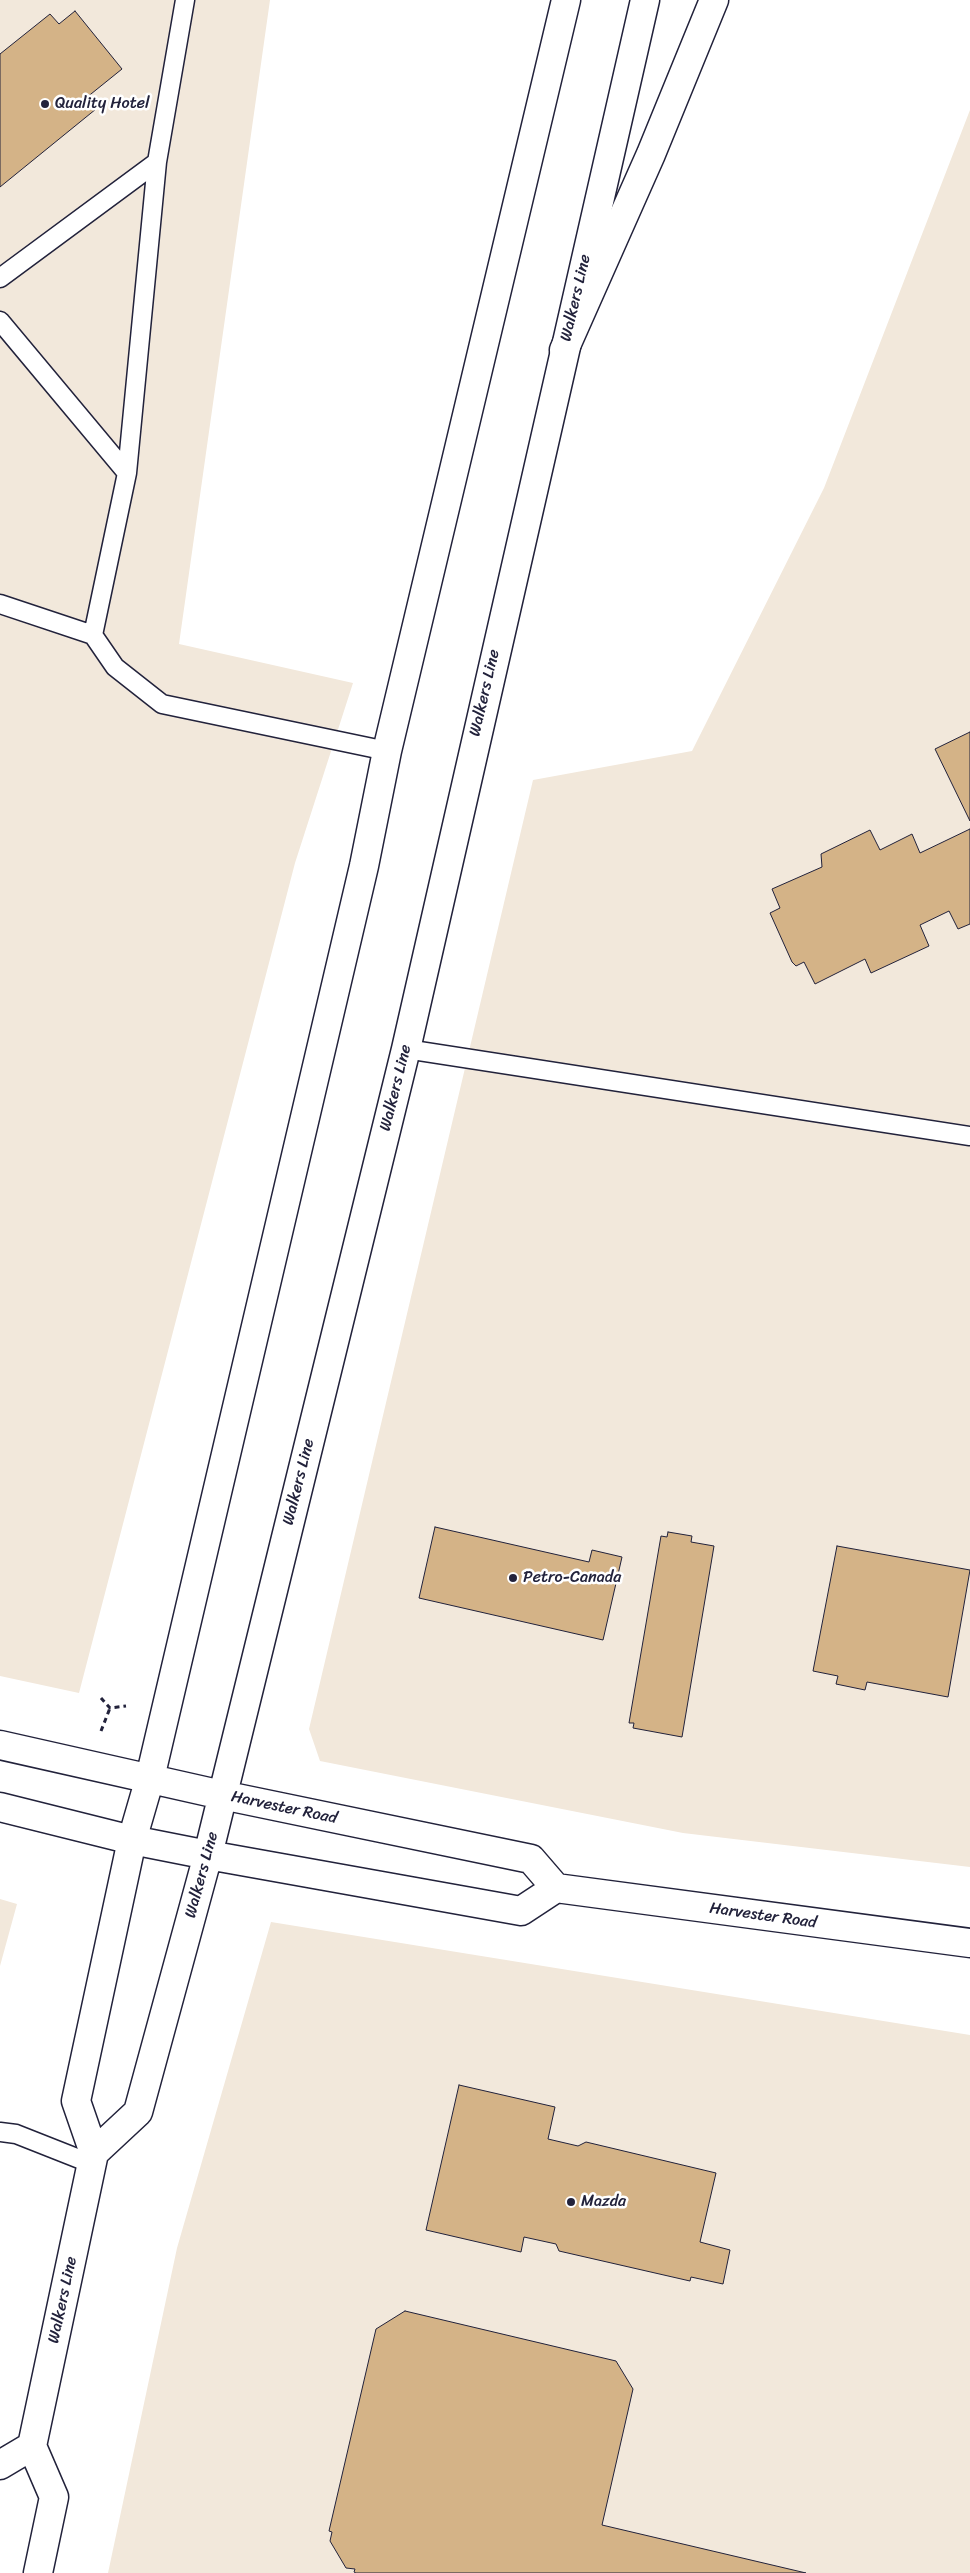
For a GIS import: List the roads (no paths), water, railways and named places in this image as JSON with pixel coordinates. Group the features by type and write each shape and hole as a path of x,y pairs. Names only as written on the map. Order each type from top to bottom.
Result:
{"main road":[{"path":"93,2159 76,2101 132,1840 150,1778 364,866 387,751 566,0"},
{"name":"Walkers Line","path":"32,2446 93,2159 138,2112 208,1855 406,1049 645,0"},
{"path":"564,350 651,154 714,0"},
{"name":"Harvester Road","path":"0,1745 222,1795 531,1859 556,1888 970,1943"},
{"path":"0,1807 132,1840 521,1911 556,1888"},
{"path":"0,2465 32,2446 54,2497 38,2573"}],"lane":[{"path":"92,635 127,473 157,162 185,0"},
{"path":"0,278 157,162"},
{"path":"0,321 127,473"},
{"path":"0,604 92,635 115,667 162,704 387,751"},
{"path":"406,1049 970,1136"},
{"path":"0,2132 16,2134 93,2159"}],"place":[{"name":"Quality Hotel","path":"45,104"},
{"name":"Petro-Canada","path":"513,1578"},
{"name":"Mazda","path":"571,2202"}]}
